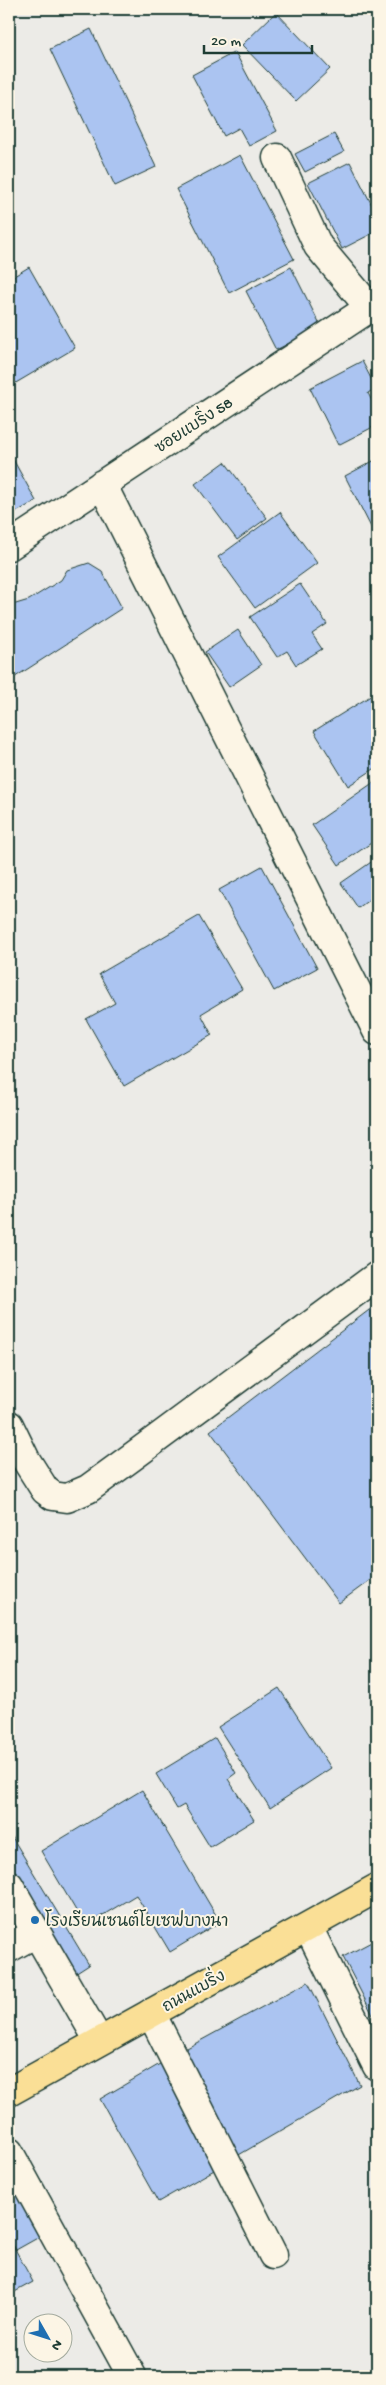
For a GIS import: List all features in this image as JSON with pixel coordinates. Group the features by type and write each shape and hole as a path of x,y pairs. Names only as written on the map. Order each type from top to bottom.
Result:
{"main road":[{"name":"ถนนแบริ่ง","path":"9,2092 377,1888"}],"street":[{"path":"277,158 318,246 335,268 374,305"},
{"name":"ซอยแบริ่ง 58","path":"9,546 374,305"},
{"path":"102,484 377,1031"},
{"path":"9,1424 26,1460 46,1490 53,1496 67,1498 95,1484 377,1276"},
{"path":"9,1885 99,2041"},
{"path":"308,1927 377,2066"},
{"path":"9,1948 36,1933"},
{"path":"151,2013 273,2255"},
{"path":"9,2152 132,2376"}],"building":[{"path":"276,12 330,69 296,101 242,45"},
{"path":"91,29 156,167 115,186 50,49"},
{"path":"235,52 277,131 249,146 239,128 224,136 192,75"},
{"path":"334,134 344,152 305,172 295,154"},
{"path":"240,155 294,259 229,293 176,189"},
{"path":"350,162 377,215 377,231 342,249 308,183"},
{"path":"29,267 75,348 9,387 9,279"},
{"path":"291,267 321,327 276,350 246,291"},
{"path":"362,361 376,388 368,393 377,411 377,425 338,445 310,388"},
{"path":"9,452 36,501 9,516"},
{"path":"377,459 377,539 345,476"},
{"path":"225,462 267,518 237,540 195,484"},
{"path":"280,512 317,563 255,608 218,557"},
{"path":"89,563 102,571 122,608 9,681 9,606 29,600 61,580 67,570"},
{"path":"300,584 327,624 312,634 322,649 296,665 287,651 277,657 250,617"},
{"path":"238,630 261,665 229,687 205,652"},
{"path":"377,692 377,767 348,786 314,731"},
{"path":"377,780 377,839 339,865 312,825"},
{"path":"377,858 377,894 358,908 341,883"},
{"path":"262,866 317,968 274,991 219,890"},
{"path":"199,916 242,989 201,1014 212,1035 124,1086 86,1019 115,1003 99,974"},
{"path":"377,1304 377,1575 339,1603 210,1431"},
{"path":"279,1688 331,1768 270,1808 218,1727"},
{"path":"215,1738 236,1773 228,1779 254,1820 210,1847 184,1805 177,1809 156,1774"},
{"path":"142,1790 220,1922 170,1952 136,1895 85,1926 41,1851"},
{"path":"9,1832 89,1965 72,1976 9,1872"},
{"path":"377,1939 377,2023 343,1957"},
{"path":"308,1982 360,2085 230,2160 176,2054"},
{"path":"165,2061 223,2165 158,2202 100,2099"},
{"path":"9,2178 41,2236 16,2250 9,2238"},
{"path":"9,2238 33,2282 9,2295"}],"place":[{"name":"โรงเรียนเซนต์โยเซฟบางนา","path":"35,1920"}]}
